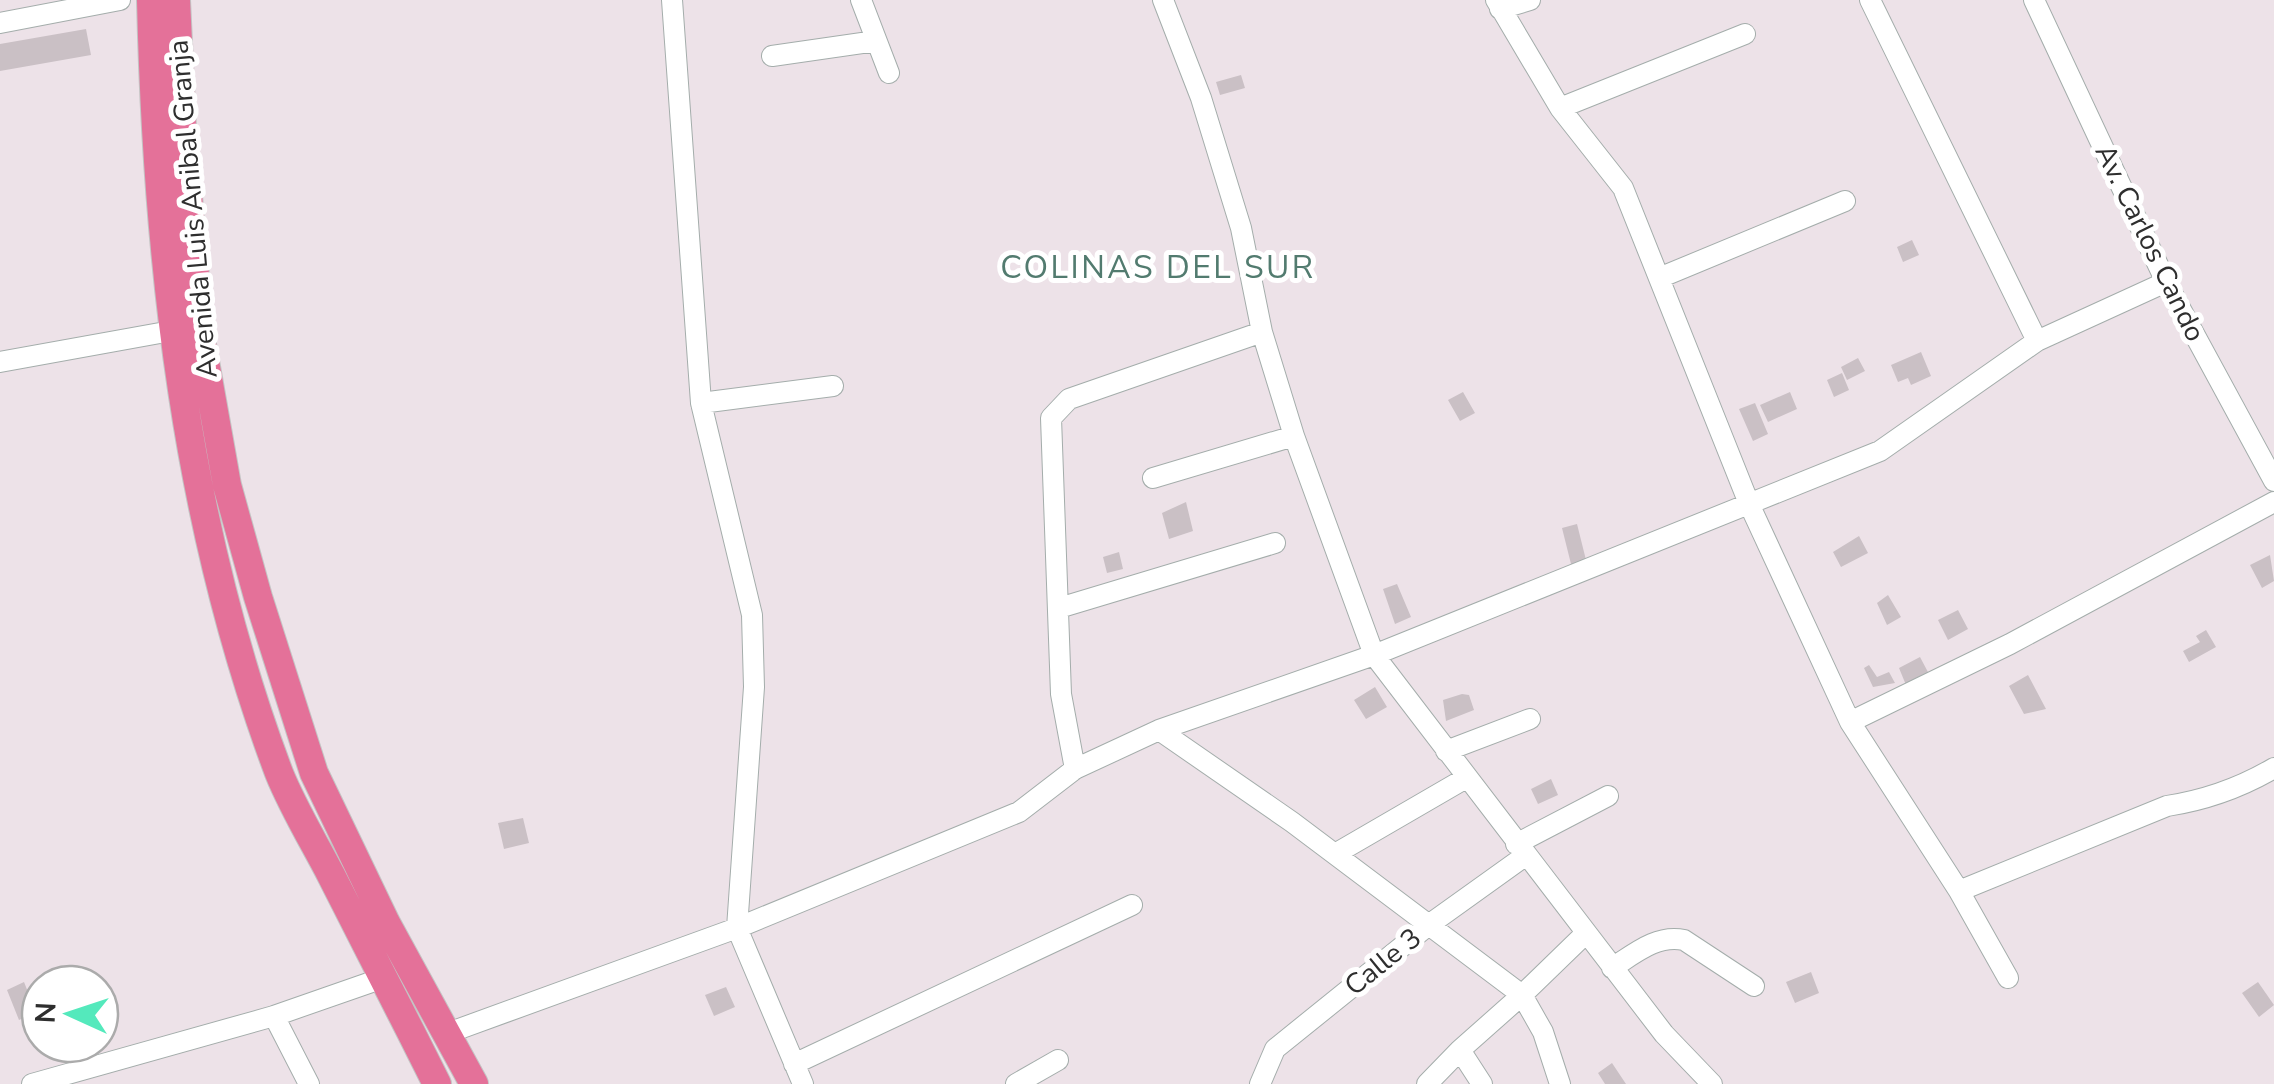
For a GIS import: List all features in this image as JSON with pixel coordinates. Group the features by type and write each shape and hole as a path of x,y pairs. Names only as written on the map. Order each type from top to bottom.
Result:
{"main road":[{"name":"Avenida Luis Anibal Granja","path":"151,0 154,127 171,331 200,495 232,620 280,775 437,1084"},
{"name":"Avenida Luis Anibal Granja","path":"176,0 182,127 200,333 227,485 314,773 386,923 474,1084"}],"street":[{"path":"0,23 120,0"},
{"path":"672,0 700,403 752,614 754,687 737,928 799,1074 1132,904"},
{"path":"861,0 888,73"},
{"path":"1163,0 1201,98 1241,228 1262,332 1294,436 1374,655 1585,934 1664,1034 1712,1084"},
{"path":"1530,0 1498,4 1560,108 1622,188 1750,506 1850,722 1959,891 2008,978"},
{"path":"1870,0 2036,340"},
{"name":"Av. Carlos Cando","path":"2034,0 2166,282 2274,482"},
{"path":"1560,108 1746,34"},
{"path":"772,56 876,41"},
{"path":"1658,278 1845,201"},
{"path":"448,1033 737,928 1019,812 1075,769 1159,730 1374,655 1880,451 2036,340 2166,282"},
{"path":"0,362 171,331"},
{"path":"1075,769 1061,694 1050,429 1056,408 1069,399 1262,332"},
{"path":"700,403 833,386"},
{"path":"1153,478 1294,436"},
{"path":"1850,722 2010,644 2274,502"},
{"path":"1058,608 1275,543"},
{"path":"1446,751 1530,719"},
{"path":"1159,730 1335,854 1522,995 1543,1032 1560,1084"},
{"path":"1959,891 2168,806 2200,801 2246,784 2274,768"},
{"path":"1335,854 1466,778"},
{"name":"Calle 3","path":"1260,1084 1275,1049 1520,850 1608,796"},
{"path":"1427,1084 1585,934"},
{"path":"1612,968 1661,938 1673,937 1684,940 1754,986"},
{"path":"32,1084 274,1016 383,978"},
{"path":"274,1016 310,1084"},
{"path":"1460,1050 1482,1084"},
{"path":"1016,1084 1058,1060"}],"building":[{"path":"86,29 91,55 0,71 0,44"},
{"path":"1241,75 1245,88 1220,95 1216,82"},
{"path":"1912,240 1919,255 1903,262 1897,247"},
{"path":"1921,352 1931,376 1911,385 1908,378 1898,382 1891,365"},
{"path":"1858,358 1865,371 1847,380 1841,367"},
{"path":"1842,373 1849,390 1834,397 1827,380"},
{"path":"1463,392 1475,413 1460,421 1448,400"},
{"path":"1790,392 1797,409 1768,422 1760,405"},
{"path":"1755,403 1768,434 1753,441 1739,409"},
{"path":"1186,502 1193,531 1169,539 1162,513"},
{"path":"1577,524 1587,564 1572,568 1562,528"},
{"path":"1859,536 1868,553 1841,567 1833,552"},
{"path":"1119,552 1123,569 1107,573 1103,557"},
{"path":"2270,555 2274,581 2262,588 2250,565"},
{"path":"1397,584 1411,617 1395,624 1383,589"},
{"path":"1888,595 1901,617 1887,625 1877,603"},
{"path":"1958,610 1968,629 1948,640 1938,620"},
{"path":"2206,630 2216,647 2189,662 2183,651 2200,642 2196,636"},
{"path":"1920,657 1929,674 1906,685 1899,668"},
{"path":"1869,665 1877,677 1889,672 1895,683 1873,687 1864,668"},
{"path":"2028,675 2046,709 2024,714 2009,686"},
{"path":"1375,687 1387,707 1366,719 1354,700"},
{"path":"1469,695 1474,710 1446,721 1443,700"},
{"path":"1551,779 1558,795 1538,804 1531,789"},
{"path":"523,818 529,843 504,849 498,823"},
{"path":"1811,972 1819,993 1795,1003 1786,982"},
{"path":"2258,982 2274,1005 2259,1017 2242,993"},
{"path":"20,984 19,1020 7,990"},
{"path":"726,987 735,1007 714,1016 705,995"},
{"path":"1612,1063 1626,1084 1605,1084 1598,1073"}],"district":[{"name":"COLINAS DEL SUR","path":"1158,267"}]}
